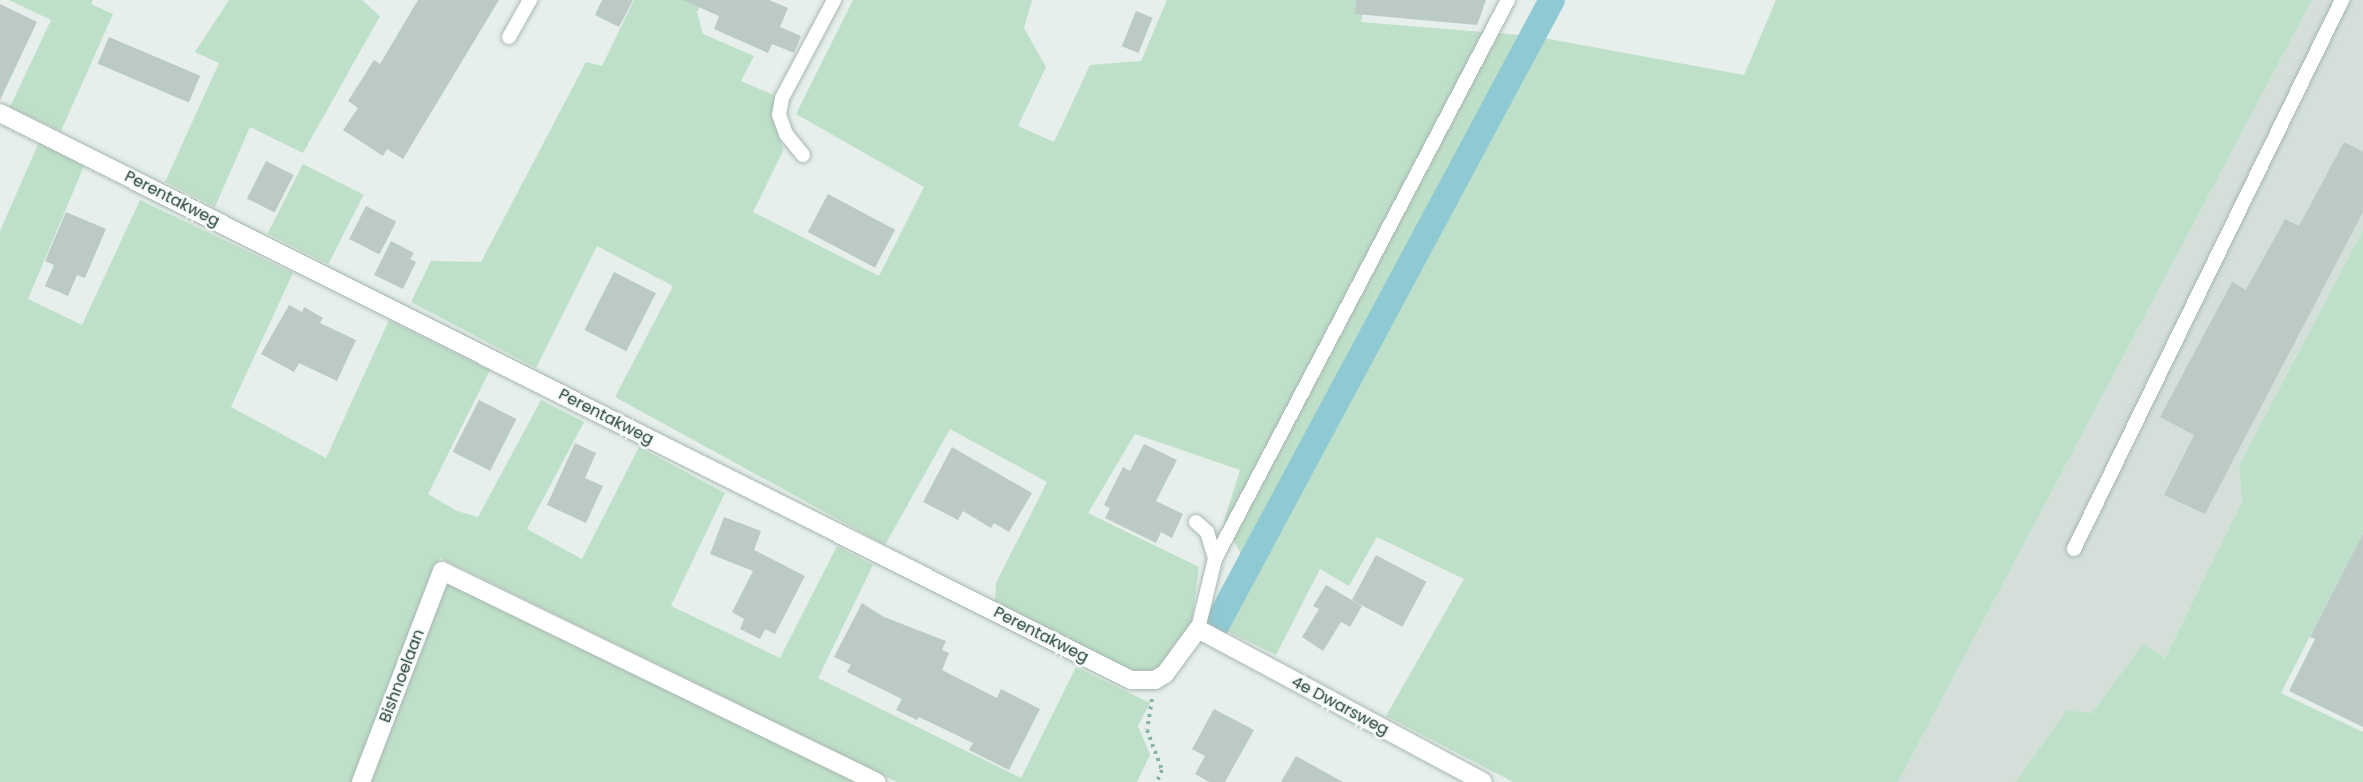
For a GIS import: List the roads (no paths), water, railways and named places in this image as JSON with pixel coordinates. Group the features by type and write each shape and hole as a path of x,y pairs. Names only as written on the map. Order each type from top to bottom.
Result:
{"street":[{"name":"Perentakweg","path":"0,113 1131,680 1155,680 1165,674 1197,629"},
{"name":"Bishnoelaan","path":"361,782 442,571 877,782"},
{"name":"4e Dwarsweg","path":"1197,629 1483,782"}],"lane":[{"path":"509,37 530,0"},
{"path":"803,155 786,134 779,115 782,98 834,0"},
{"path":"1197,629 1215,559 1508,0"},
{"path":"2074,549 2342,0"},
{"path":"1196,522 1207,532 1215,559"}],"waterway":[{"path":"1216,626 1552,0"}]}
